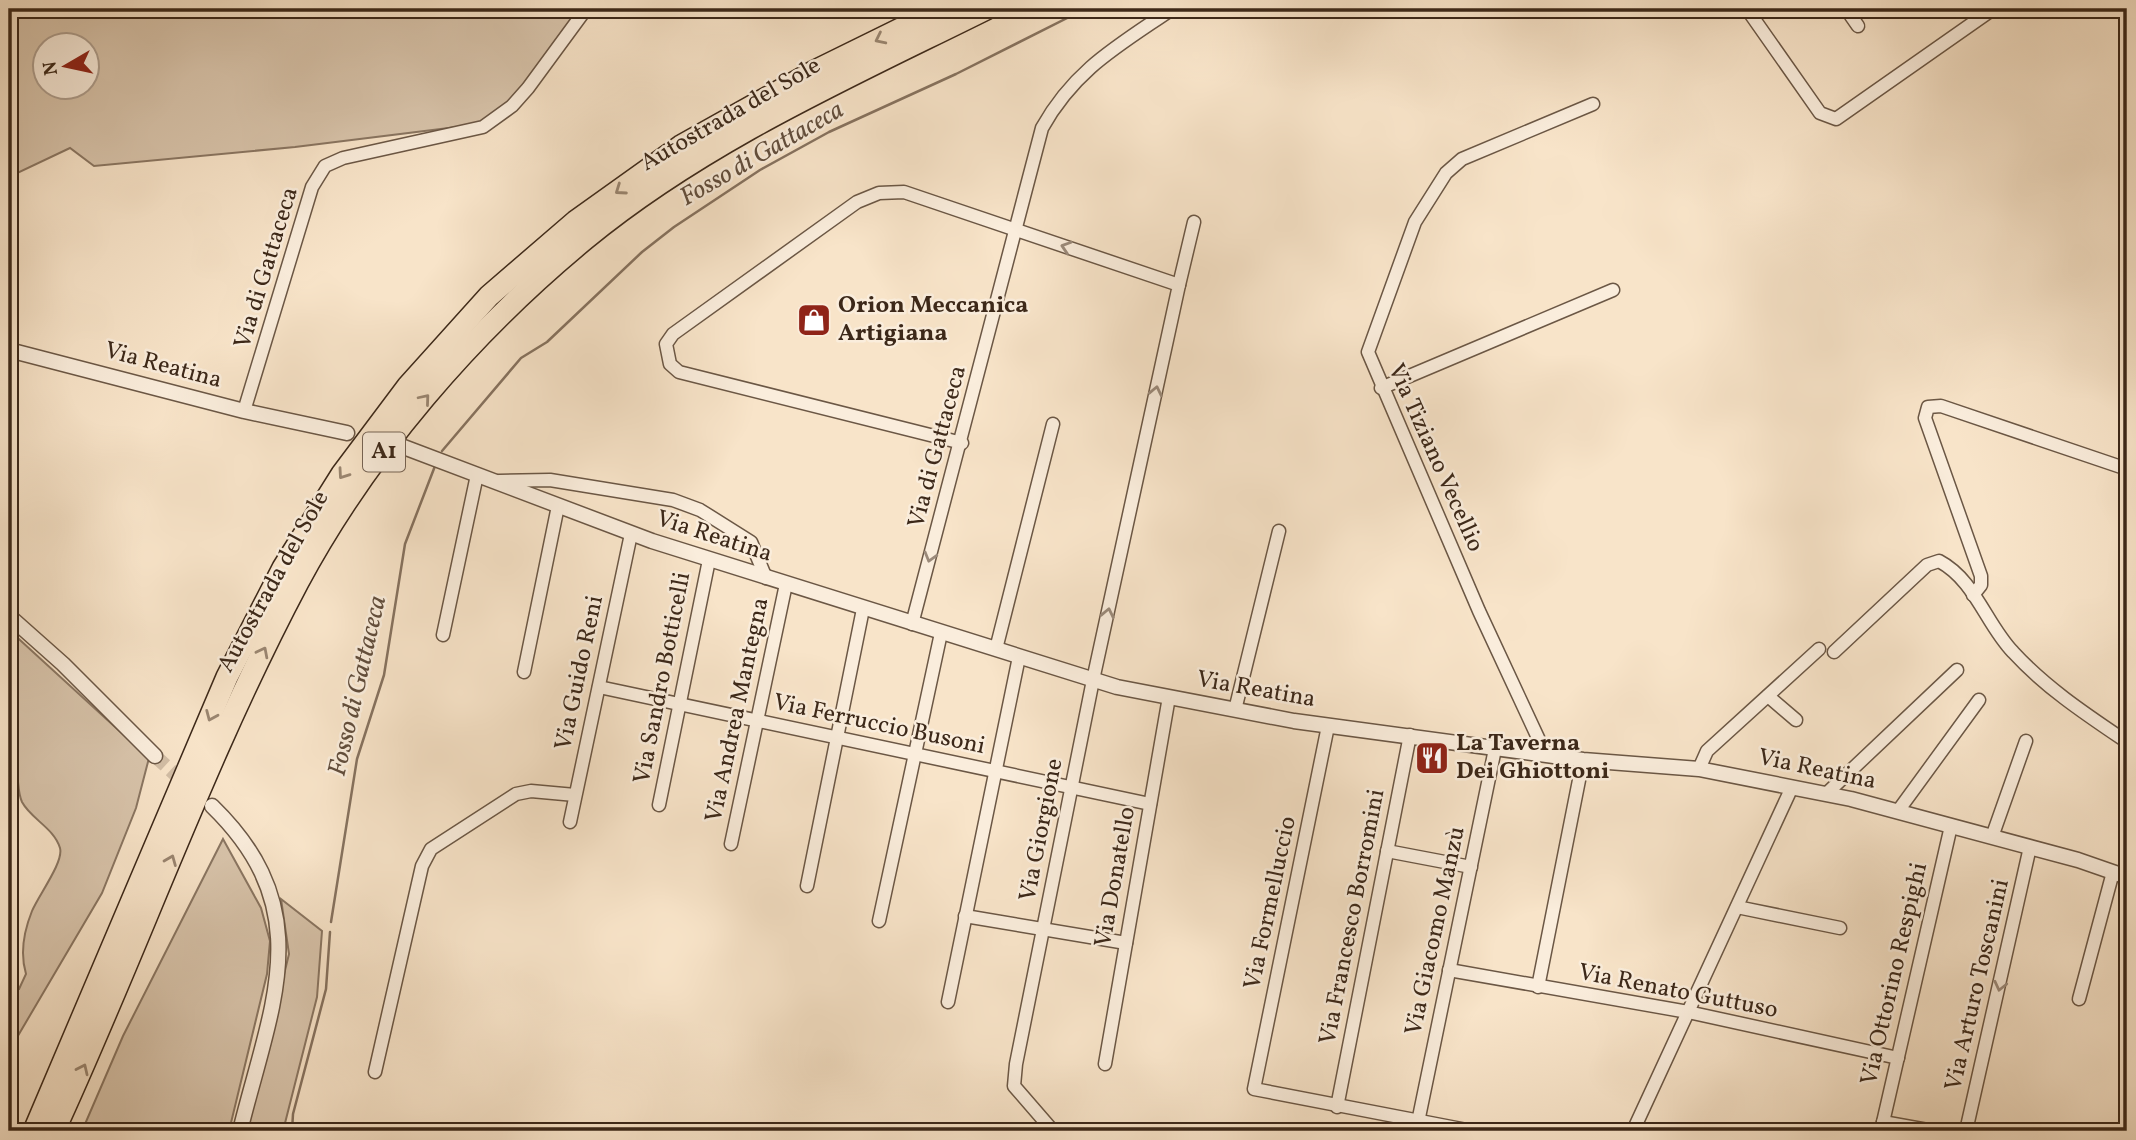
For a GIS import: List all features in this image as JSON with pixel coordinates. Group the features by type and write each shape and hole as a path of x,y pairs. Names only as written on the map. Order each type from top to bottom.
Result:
{"highway":[{"name":"Autostrada del Sole","path":"34,1131 227,677 290,556 342,474 408,386 489,296 576,221 660,161 815,71 941,9"},
{"name":"Autostrada del Sole","path":"54,1131 107,1016 214,757 294,591 356,487 422,402 499,315 586,238 694,162 824,90 986,9"}],"street":[{"name":"Via di Gattaceca","path":"244,411 312,187 325,166 343,158 483,127 512,106 528,88 586,9"},
{"name":"Via di Gattaceca","path":"912,624 962,443 1042,128 1055,105 1091,65 1172,9"},
{"path":"1747,9 1820,113 1836,119 1993,9"},
{"path":"1850,9 1858,26"},
{"name":"Via Tiziano Vecellio","path":"1546,755 1479,611 1369,360 1370,342 1412,228 1446,173 1462,159 1593,104"},
{"path":"962,443 679,372 670,365 666,344 673,334 869,196 888,191 904,192 1179,285"},
{"name":"Via Giorgione","path":"1053,1131 1013,1086 1093,680 1194,222"},
{"path":"1381,388 1613,290"},
{"name":"Via Reatina","path":"9,350 244,411 347,433"},
{"path":"1973,595 1981,585 1981,576 1925,418 1928,407 1945,407 2127,469"},
{"path":"996,649 1053,425"},
{"name":"Via Reatina","path":"401,446 631,534 1093,680 1235,710 1328,726 1583,760 1699,769 1898,811 2120,875"},
{"path":"443,635 477,475"},
{"path":"492,481 550,480 673,500 700,510 751,542 766,578"},
{"path":"524,672 558,506"},
{"path":"1235,710 1279,531"},
{"name":"Via Guido Reni","path":"570,822 631,534"},
{"name":"Via Sandro Botticelli","path":"659,805 709,560"},
{"path":"1834,652 1933,561 1943,563 1956,573 1996,632 2021,661 2068,701 2127,742"},
{"name":"Via Andrea Mantegna","path":"731,844 786,584"},
{"path":"807,886 863,608"},
{"path":"9,616 64,664 155,756"},
{"path":"879,921 941,633"},
{"path":"1699,769 1707,751 1819,649"},
{"path":"948,1002 1018,657"},
{"path":"1826,794 1957,670"},
{"name":"Via Ferruccio Busoni","path":"598,687 1150,804"},
{"path":"1768,696 1796,720"},
{"name":"Via Donatello","path":"1105,1064 1169,697"},
{"path":"1898,811 1979,700"},
{"name":"Via Formelluccio","path":"1328,726 1254,1089 1337,1107"},
{"name":"Via Francesco Borromini","path":"1337,1107 1410,736"},
{"path":"1992,837 2026,741"},
{"name":"Via Giacomo Manzù","path":"1418,1122 1495,748"},
{"path":"1538,987 1583,760"},
{"path":"1633,1131 1792,787"},
{"path":"374,1072 422,866 431,849 516,794 531,791 575,795"},
{"path":"212,806 251,851 271,892 278,920 278,976 240,1131"},
{"name":"Via Ottorino Respighi","path":"1882,1126 1951,826"},
{"name":"Via Arturo Toscanini","path":"1966,1131 2030,847"},
{"path":"1387,851 1471,867"},
{"path":"2079,999 2120,875"},
{"path":"1737,906 1840,928"},
{"path":"965,916 1126,943"},
{"name":"Via Renato Guttuso","path":"1450,970 1688,1012 1898,1058"},
{"path":"1337,1107 1472,1131"},
{"path":"1882,1126 1934,1131"}],"shaded area":[{"path":"9,9 582,9 509,105 481,124 295,147 94,166 70,148 9,177"},
{"path":"9,630 149,758 136,808 102,893 9,1051 9,991 19,989 26,974 23,951 27,926 58,862 60,848 53,835 22,802 16,768 9,757"},
{"path":"223,839 261,908 270,941 267,974 229,1131 82,1131 123,1036"},
{"path":"281,899 322,931 317,997 283,1131 246,1131 289,954"}],"waterway":[{"name":"Fosso di Gattaceca","path":"442,451 521,358 547,342 642,252 674,227 760,170 829,132 956,74 1085,9"},
{"name":"Fosso di Gattaceca","path":"331,922 357,759 384,675 405,544 435,466"},
{"name":"Fosso di Gattaceca","path":"292,1131 293,1114 326,989 330,932"}],"tunnel":[{"path":"155,756 188,786"}],"place":[{"name":"Orion Meccanica Artigiana","path":"814,320"},
{"name":"La Taverna Dei Ghiottoni","path":"1432,758"}]}
